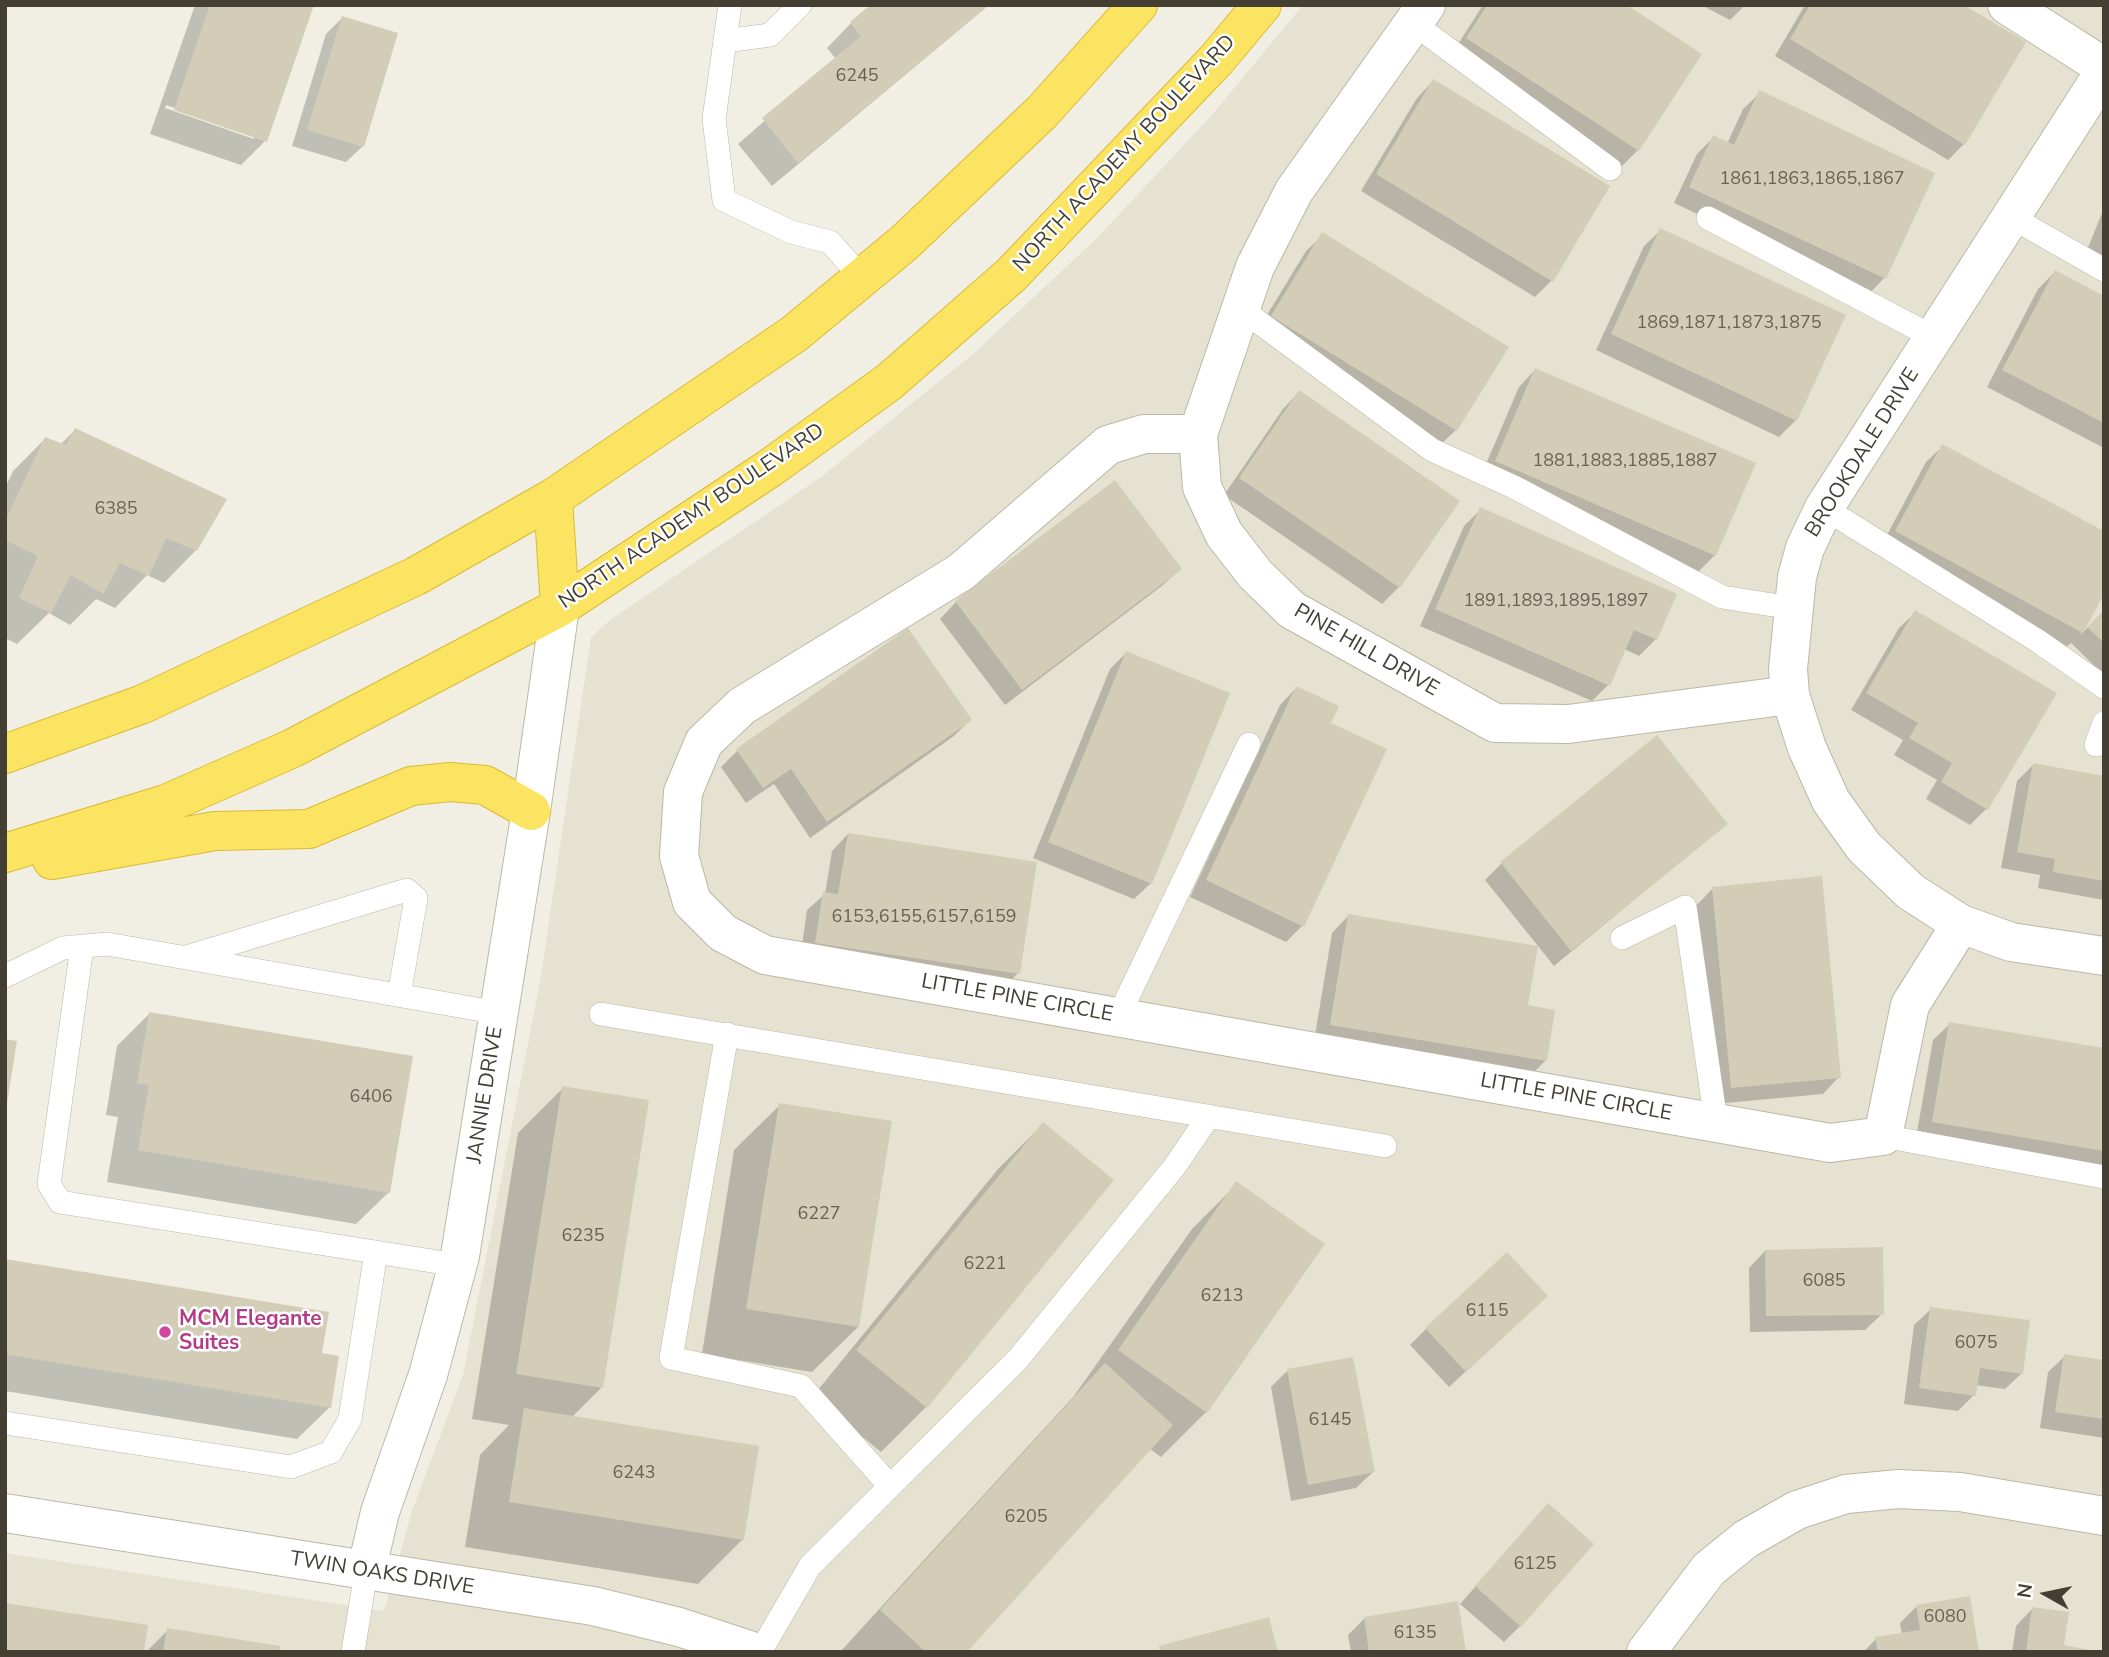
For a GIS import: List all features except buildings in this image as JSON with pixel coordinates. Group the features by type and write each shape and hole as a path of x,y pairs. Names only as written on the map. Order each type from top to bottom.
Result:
{"highway":[{"path":"5,754 144,704 416,576 553,498 794,334 904,243 1042,112 1138,5"},
{"name":"NORTH ACADEMY BOULEVARD","path":"5,853 166,804 293,748 560,607 770,468 888,382 1011,275 1216,60 1262,5"},
{"path":"553,498 560,607"},
{"path":"5,869 215,831 309,829 411,786 450,782 485,785 531,811"}],"street":[{"path":"2007,5 2104,70"},
{"name":"PINE HILL DRIVE","path":"1419,14 1294,191 1255,267 1198,434 1202,487 1224,534 1255,574 1292,610 1495,723 1568,724 1790,695"},
{"name":"BROOKDALE DRIVE","path":"2104,70 1824,508 1805,548 1792,608 1788,669 1790,695 1807,748 1831,801 1864,847 1911,892 1961,924 2011,942 2104,956"},
{"name":"LITTLE PINE CIRCLE","path":"1198,434 1144,433 1108,445 961,572 742,706 704,741 683,792 679,856 692,902 723,933 765,955 1830,1143 1884,1136"},
{"name":"JANNIE DRIVE","path":"366,1572 380,1512 428,1375 457,1265 531,811 560,607"},
{"path":"1884,1136 1910,1005 1961,924"},
{"path":"1646,1652 1709,1569 1746,1539 1797,1510 1846,1494 1899,1489 1960,1492 2104,1516"},
{"name":"TWIN OAKS DRIVE","path":"5,1513 593,1606 679,1627 755,1652"}],"lane":[{"path":"730,5 714,119 724,200 791,232 830,242 862,278"},
{"path":"725,41 770,35 800,5"},
{"path":"1419,14 1610,169"},
{"path":"2011,217 2104,270"},
{"path":"1708,218 1935,338"},
{"path":"1241,309 1432,450 1514,487 1722,597 1792,608"},
{"path":"1824,508 2038,641 2104,687"},
{"path":"2096,745 2104,723"},
{"path":"1118,1017 1249,744"},
{"path":"183,957 407,890 416,898 399,995"},
{"path":"1622,938 1685,907 1716,1122"},
{"path":"5,976 63,948 107,944 499,1013"},
{"path":"82,947 49,1184 60,1202 457,1265"},
{"path":"601,1014 1385,1146"},
{"path":"727,1034 671,1359 801,1386 890,1486"},
{"path":"760,1652 810,1566 1018,1359 1175,1166 1209,1116"},
{"path":"1884,1136 2104,1177"},
{"path":"5,1423 291,1467 331,1452 350,1419 376,1252"},
{"path":"353,1652 366,1572"}],"shaded area":[{"path":"1303,5 2097,5 2104,9 2104,1652 5,1652 5,1553 384,1611 412,1511 463,1375 540,982 591,637 610,620 821,477 973,354 1097,238 1211,116"}],"place":[{"name":"MCM Elegante Suites","path":"165,1332"}]}
